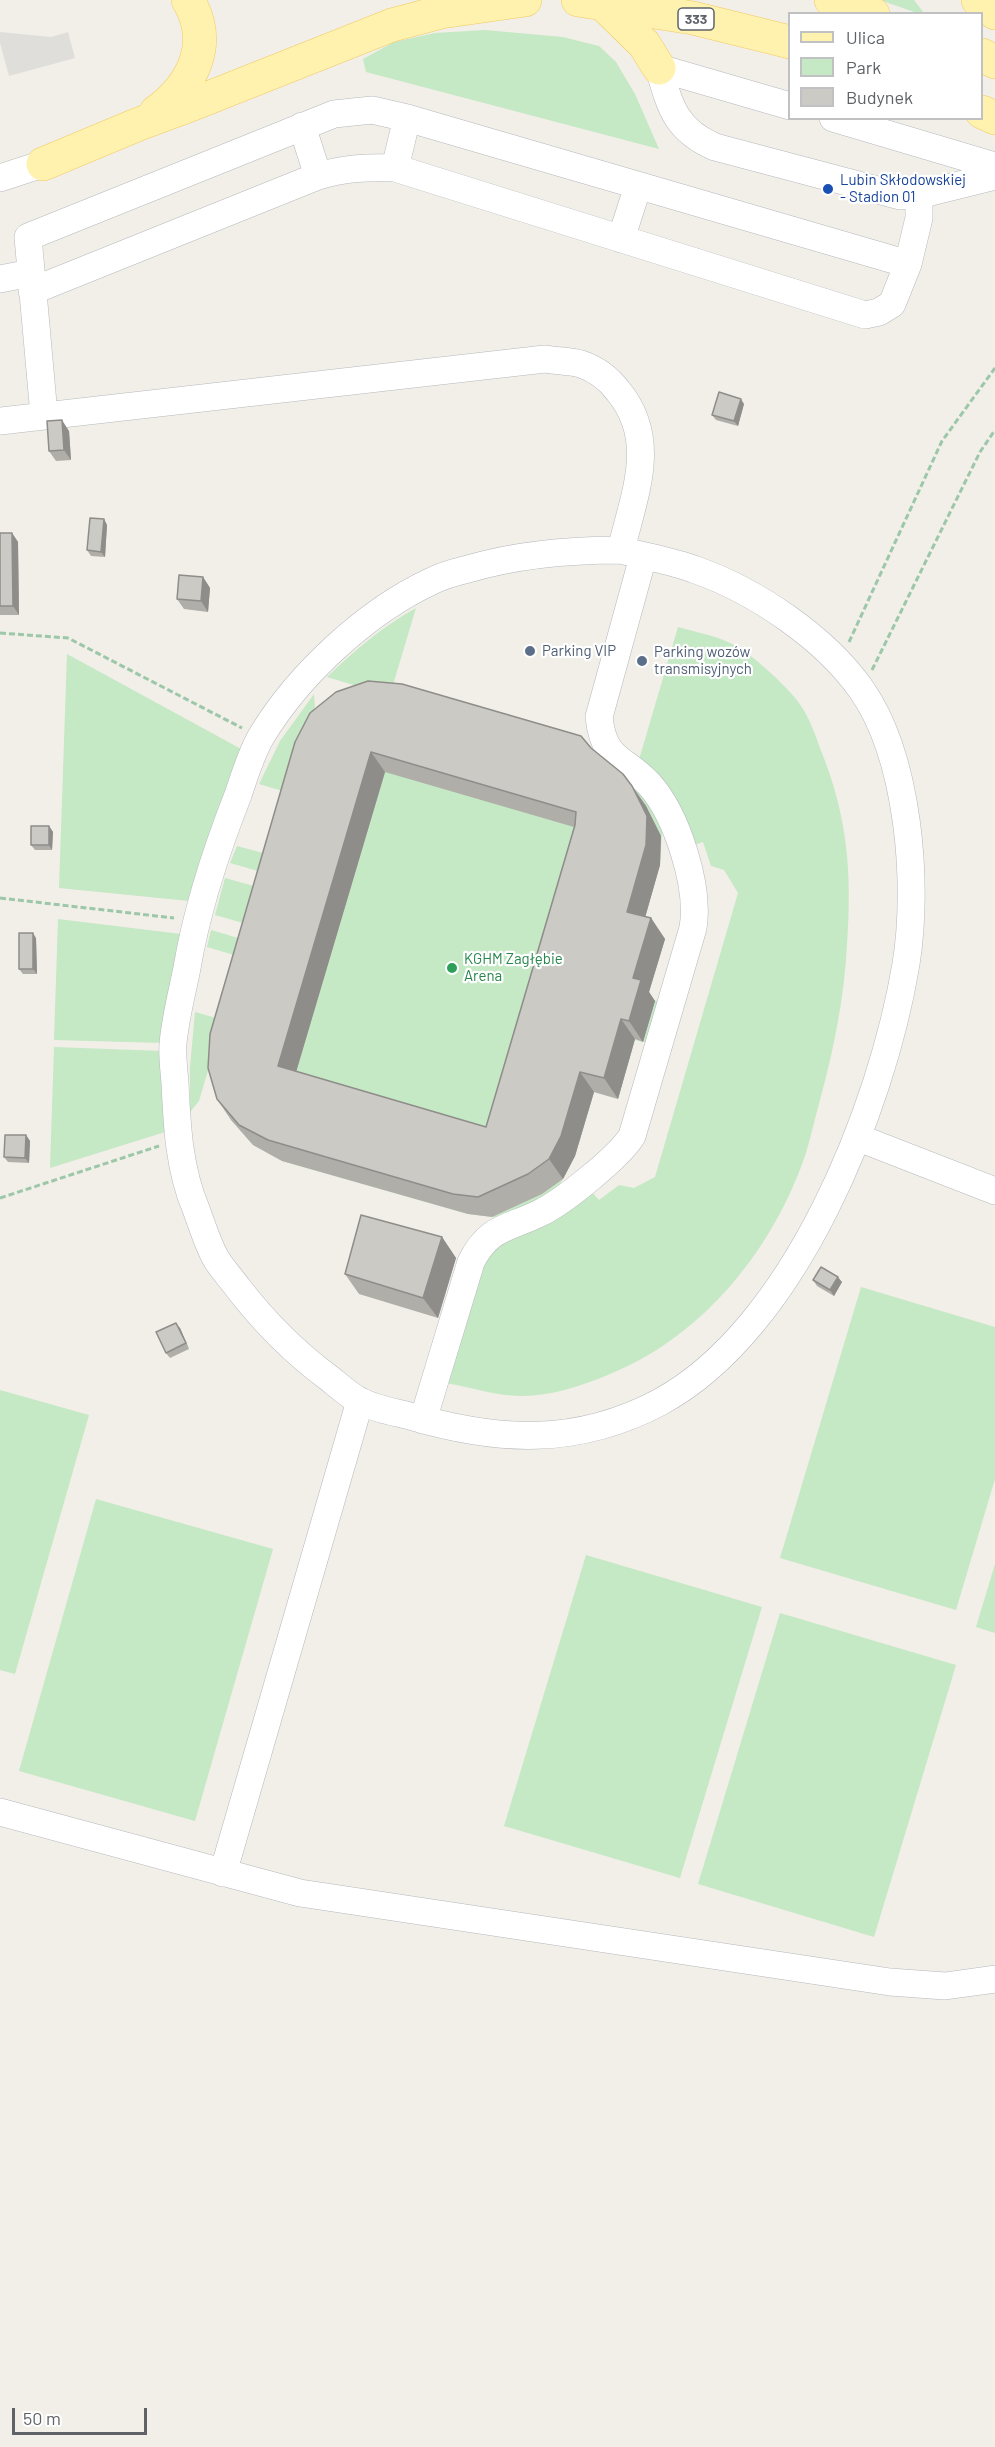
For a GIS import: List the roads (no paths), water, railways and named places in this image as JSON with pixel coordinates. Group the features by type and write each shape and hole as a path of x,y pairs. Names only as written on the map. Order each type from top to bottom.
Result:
{"main road":[{"path":"139,124 176,95 188,81 195,67 200,49 200,33 196,16 188,0"},
{"path":"43,164 392,25 441,12 525,0"},
{"path":"831,0 867,12"},
{"path":"978,0 995,13"},
{"path":"590,2 644,44 659,68"},
{"name":"333","path":"590,2 693,18 788,42"}],"street":[{"path":"659,68 788,106"},
{"path":"659,68 676,117 698,140 715,147 900,196 919,195 995,176"},
{"path":"44,415 28,237 334,114 372,110 407,118 908,264"},
{"path":"395,168 407,118"},
{"path":"840,120 995,166"},
{"path":"302,126 318,176"},
{"path":"0,178 43,164"},
{"path":"0,279 31,282 345,168 395,168 866,315 879,312 892,304 908,264 919,218 919,195"},
{"path":"621,239 638,186"},
{"path":"0,421 545,359 581,364 608,378 629,404 640,432 642,462 632,554 599,717 601,736 609,752 648,784 667,810 693,890 696,913 693,928 632,1137 617,1156 552,1206 492,1234 480,1244 471,1262 423,1420"},
{"path":"564,550 632,554 696,570 758,599 811,635 862,690 876,714 897,765 908,834 910,894 907,959 879,1078 859,1138 812,1234 753,1323 713,1364 664,1400 610,1424 542,1437 475,1432 423,1420 360,1401 296,1352 259,1315 215,1257 190,1195 177,1140 173,1045 195,920 229,819 260,738 306,675 345,638 387,606 436,578 502,559 564,550"},
{"path":"859,1138 995,1191"},
{"path":"223,1873 360,1401"},
{"path":"0,1812 300,1893 890,1982 945,1986 995,1979"}],"place":[{"name":"Lubin Skłodowskiej - Stadion 01","path":"828,189"},
{"name":"Parking VIP","path":"530,651"},
{"name":"Parking wozów transmisyjnych","path":"642,661"},
{"name":"KGHM Zagłębie Arena","path":"452,968"}]}
